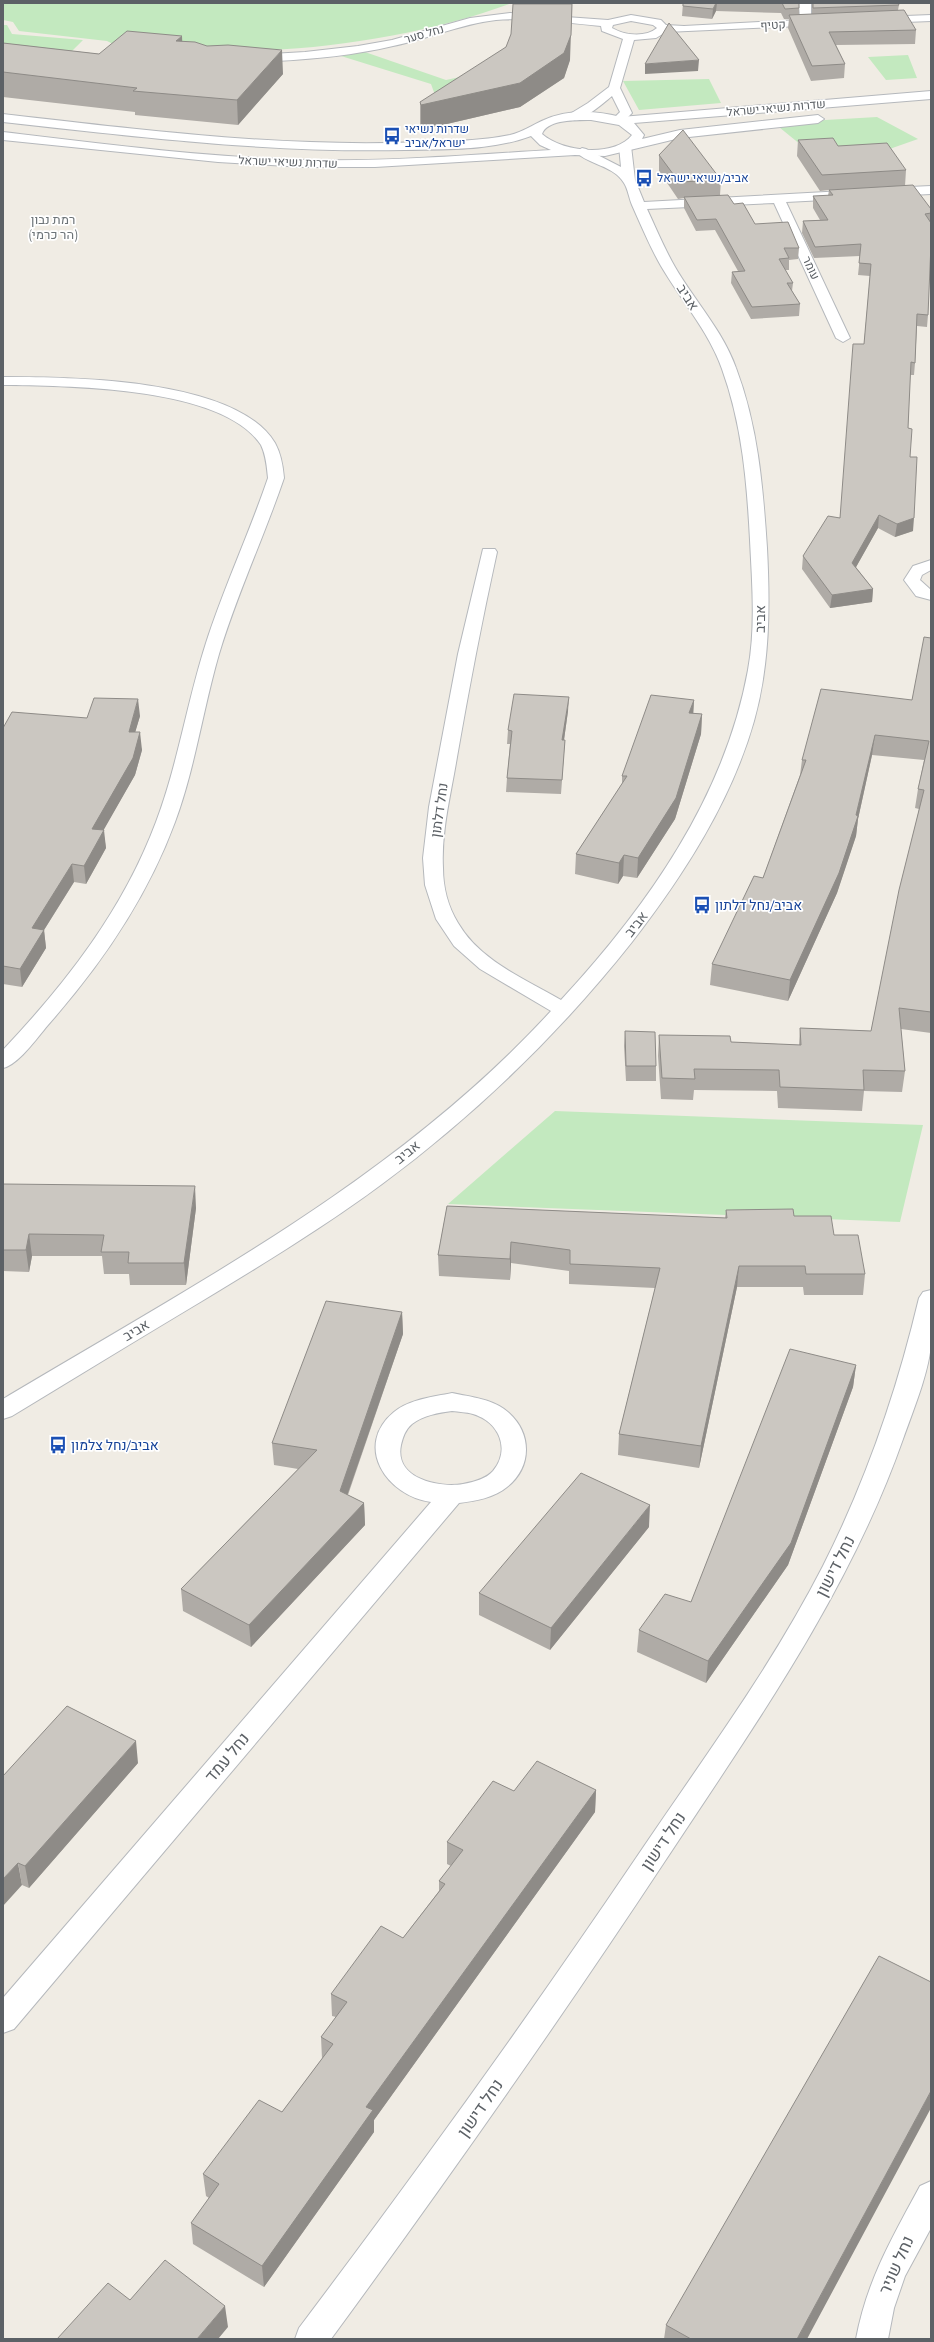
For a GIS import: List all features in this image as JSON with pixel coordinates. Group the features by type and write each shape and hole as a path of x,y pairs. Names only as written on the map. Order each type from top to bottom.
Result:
{"street":[{"path":"805,3 806,23"},
{"name":"נחל סער","path":"240,58 324,53 390,44 465,22 496,17 521,16 608,23 640,14 657,22 663,28"},
{"path":"869,20 931,18"},
{"name":"קטיף","path":"663,28 684,29 830,22"},
{"path":"608,23 606,26 610,31 630,36 649,35 663,28"},
{"path":"571,117 592,106 614,88 630,36"},
{"path":"614,88 626,112 619,121"},
{"name":"שדרות נשיאי ישראל","path":"619,121 931,95"},
{"path":"571,117 600,117 619,121 635,129 638,135 636,140 627,146"},
{"name":"שדרות נשיאי ישראל","path":"3,118 245,144 346,147 469,143 520,137 537,130 551,121 571,117"},
{"name":"שדרות נשיאי ישראל","path":"3,136 232,160 346,164 474,160 611,150 680,134 827,118"},
{"path":"537,130 536,135 539,141 547,146 578,152"},
{"name":"אביב","path":"3,1410 277,1245 374,1179 459,1111 534,1042 597,973 650,906 692,842 726,773 745,722 757,668 761,618 758,533 753,469 744,417 730,370 721,349 667,265 639,206 628,180 627,146"},
{"name":"אביב","path":"578,152 614,167 628,180"},
{"path":"878,193 931,190"},
{"path":"639,206 855,194"},
{"name":"עומר","path":"778,198 843,338"},
{"path":"3,380 108,384 177,396 206,404 231,414 251,427 266,442 274,459 276,478 218,632 199,696 178,782 165,823 148,865 125,908 96,951 63,995 3,1062"},
{"name":"נחל דלתון","path":"489,552 468,642 443,783 433,858 434,883 440,906 450,926 463,944 498,973 563,1010"},
{"path":"931,565 918,570 913,574 912,580 922,592 931,596"},
{"name":"נחל דישון","path":"311,2339 412,2206 535,2030 663,1841 782,1660 815,1606 866,1503 886,1453 915,1364 931,1298"},
{"path":"442,1402 462,1402 490,1410 504,1420 516,1440 516,1455 510,1469 494,1483 472,1492 451,1495 426,1491 412,1485 398,1475 387,1455 388,1440 394,1426 414,1410 442,1402"},
{"name":"נחל עמד","path":"3,2020 451,1495"},
{"name":"נחל שניר","path":"872,2339 878,2308 891,2271 931,2196"}],"green space":[{"path":"3,3 512,3 484,13 424,29 361,41 269,50 212,50 117,46 107,41 19,31 13,22 3,20"},
{"path":"3,25 7,25 12,34 83,40 72,51 3,44"},
{"path":"362,51 446,80 460,77 435,95 431,84 341,56"},
{"path":"908,55 917,78 886,80 868,57"},
{"path":"709,79 721,103 639,110 623,81"},
{"path":"877,117 918,139 881,152 806,149 774,123"},
{"path":"555,1111 923,1125 900,1222 448,1204"}],"building":[{"path":"683,3 716,3 713,9 683,6"},
{"path":"782,3 799,3 799,8 785,9"},
{"path":"813,3 898,3 899,5 813,8"},
{"path":"513,4 572,4 571,35 564,53 520,83 421,105 420,102 506,47 511,34"},
{"path":"904,10 916,30 829,32 845,64 812,66 789,15"},
{"path":"669,23 699,60 645,64"},
{"path":"127,31 182,36 176,41 195,42 207,46 228,45 282,50 237,100 133,91 137,88 3,72 3,43 99,54"},
{"path":"683,130 721,180 679,182 659,155"},
{"path":"833,138 838,146 887,143 906,170 822,175 798,140"},
{"path":"913,185 931,209 931,213 925,214 931,223 928,315 917,314 915,363 911,362 908,428 912,429 910,457 917,457 914,518 897,524 879,515 852,563 873,589 832,595 803,556 828,516 840,518 853,344 864,344 871,264 859,263 861,244 815,247 803,221 828,220 813,196 833,195 829,190"},
{"path":"728,195 734,204 743,203 755,224 788,222 799,248 784,248 789,258 779,259 793,283 787,283 800,304 752,307 732,272 745,271 716,219 697,220 684,197"},
{"path":"924,637 931,638 931,1012 899,1008 905,1071 863,1070 864,1090 780,1087 779,1070 694,1069 695,1079 662,1078 659,1035 730,1036 731,1042 801,1045 800,1028 871,1031 899,890 924,790 918,789 929,741 875,735 856,815 858,816 839,873 790,980 712,964 754,876 763,878 806,760 802,760 821,689 912,700"},
{"path":"514,694 569,697 562,740 565,740 562,780 507,778 512,731 508,730"},
{"path":"651,695 694,700 689,713 702,714 676,798 638,858 624,855 619,863 576,854 627,776 622,776"},
{"path":"94,698 138,699 129,732 140,732 133,758 92,829 104,830 84,866 72,864 32,928 44,930 20,969 3,966 3,728 12,712 87,718"},
{"path":"625,1031 655,1032 656,1066 626,1066"},
{"path":"3,1184 195,1186 184,1263 128,1263 129,1252 101,1252 104,1235 29,1234 26,1250 3,1250"},
{"path":"447,1206 727,1218 726,1210 793,1209 794,1216 831,1216 834,1235 858,1235 865,1274 806,1274 805,1266 739,1266 701,1446 619,1434 660,1268 570,1264 570,1250 511,1242 510,1259 438,1255"},
{"path":"326,1301 402,1312 340,1491 364,1503 249,1625 181,1589 317,1450 272,1443"},
{"path":"790,1349 856,1365 791,1543 708,1661 639,1630 665,1594 691,1602"},
{"path":"581,1473 650,1505 551,1628 479,1593"},
{"path":"67,1706 136,1741 25,1866 18,1863 3,1879 3,1776"},
{"path":"537,1761 596,1790 366,2107 373,2110 262,2266 191,2223 219,2184 203,2174 259,2100 282,2112 333,2044 321,2037 347,2002 331,1994 381,1926 403,1938 445,1884 439,1881 463,1850 447,1842 493,1781 514,1791"},
{"path":"879,1956 931,1982 931,2091 797,2339 691,2339 666,2325"},
{"path":"165,2260 225,2306 197,2339 57,2339 108,2283 130,2300"}],"place":[{"name":"שדרות נשיאי ישראל/אביב","path":"392,136"},
{"name":"אביב/נשיאי ישראל","path":"644,178"},
{"name":"אביב/נחל דלתון","path":"702,905"},
{"name":"אביב/נחל צלמון","path":"58,1445"}],"district":[{"name":"רמת נבון (הר כרמי)","path":"53,226"}]}
